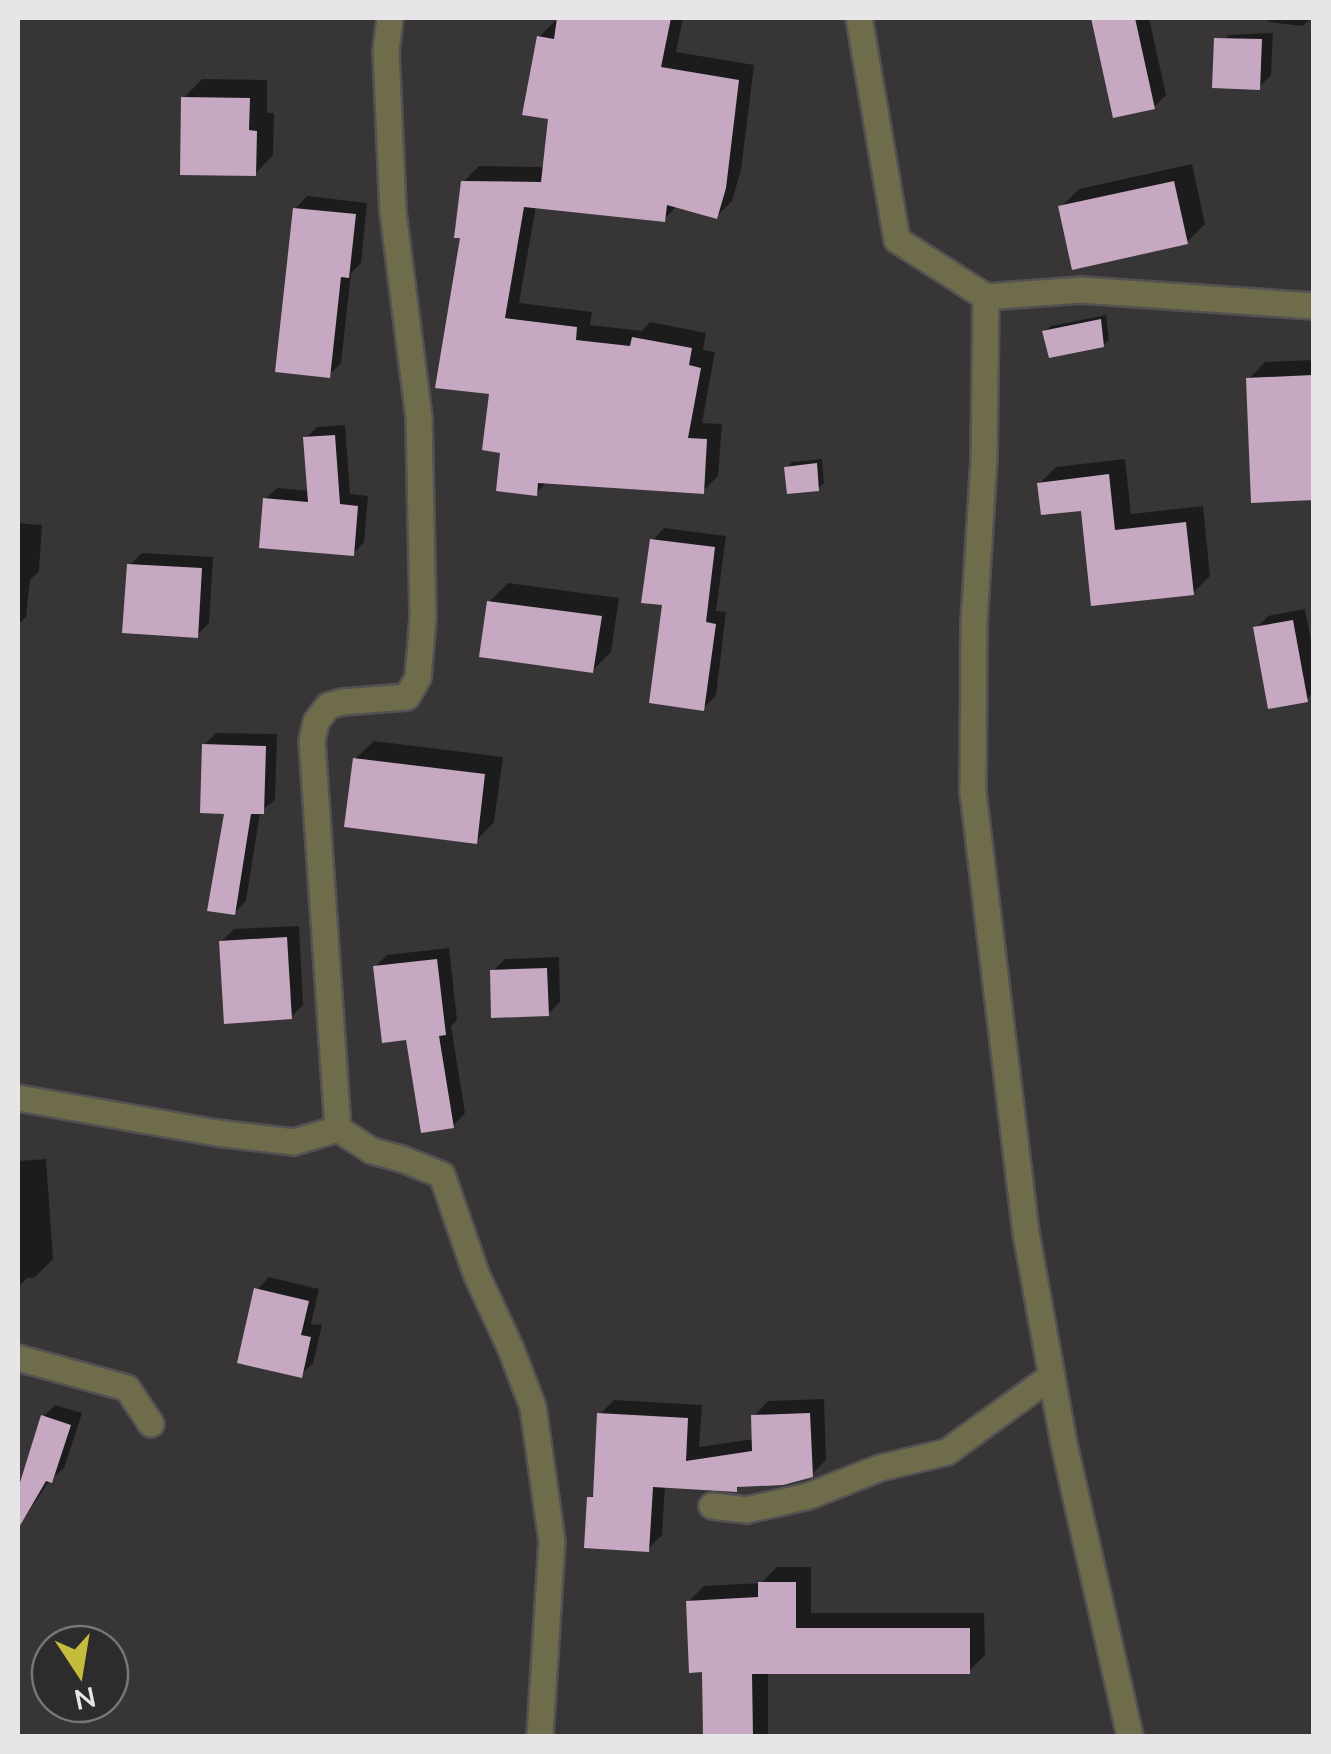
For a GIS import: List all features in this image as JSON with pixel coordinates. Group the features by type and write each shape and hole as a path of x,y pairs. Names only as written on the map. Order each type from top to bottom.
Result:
{"street":[{"path":"338,1129 312,741 316,722 328,706 396,700 413,691 418,678 423,618 419,418 393,212 386,51 390,18"},
{"path":"858,18 897,240 986,297 1081,290 1314,306"},
{"path":"986,297 984,459 974,624 973,792 1026,1234 1064,1444 1130,1736"},
{"path":"18,1098 217,1133 294,1142 338,1129"},
{"path":"338,1129 372,1152 442,1175 477,1276 533,1407 552,1541 540,1736"},
{"path":"18,1358 127,1388 150,1424"},
{"path":"712,1506 747,1510 809,1496 880,1468 948,1452 1052,1376"}],"building":[{"path":"557,18 671,18 661,67 739,80 726,188 717,219 667,205 665,222 524,207 505,318 577,327 576,340 630,346 632,337 692,348 689,365 701,368 688,438 707,439 704,494 538,483 537,496 496,491 500,453 482,450 489,394 435,388 460,238 454,238 461,181 541,182 548,119 522,115 537,36 554,39"},
{"path":"1091,18 1135,18 1155,109 1113,118"},
{"path":"1214,38 1262,39 1260,90 1212,88"},
{"path":"181,97 250,98 249,130 257,131 256,176 180,175"},
{"path":"1174,181 1188,244 1072,270 1058,206"},
{"path":"293,208 356,214 349,278 341,277 330,378 275,372"},
{"path":"1101,319 1104,347 1049,358 1042,331"},
{"path":"1313,375 1314,500 1251,503 1246,378"},
{"path":"335,435 340,504 358,506 354,556 259,548 263,498 308,502 303,437"},
{"path":"817,463 819,491 787,494 784,467"},
{"path":"1109,474 1115,530 1186,522 1194,595 1091,606 1081,511 1041,515 1037,483"},
{"path":"650,539 715,547 706,622 716,624 704,711 649,703 662,605 641,603"},
{"path":"127,564 202,568 198,638 122,633"},
{"path":"487,601 602,616 593,673 479,657"},
{"path":"1293,620 1308,702 1268,709 1253,627"},
{"path":"202,744 266,746 264,814 251,814 235,915 207,911 224,814 200,813"},
{"path":"353,758 485,774 477,844 344,827"},
{"path":"287,937 292,1019 224,1024 219,941"},
{"path":"437,959 446,1035 439,1036 454,1128 421,1133 406,1040 382,1043 373,966"},
{"path":"547,968 549,1016 491,1018 490,970"},
{"path":"254,1288 309,1301 301,1335 311,1337 302,1378 237,1363"},
{"path":"597,1413 688,1418 686,1461 752,1451 751,1415 810,1413 813,1477 783,1485 737,1487 737,1492 653,1487 649,1552 584,1548 587,1497 593,1497"},
{"path":"41,1415 71,1425 52,1483 46,1481 18,1529 18,1489"},
{"path":"758,1582 796,1582 796,1628 970,1628 970,1674 752,1674 753,1736 703,1736 702,1672 689,1673 686,1601 758,1597"}]}
